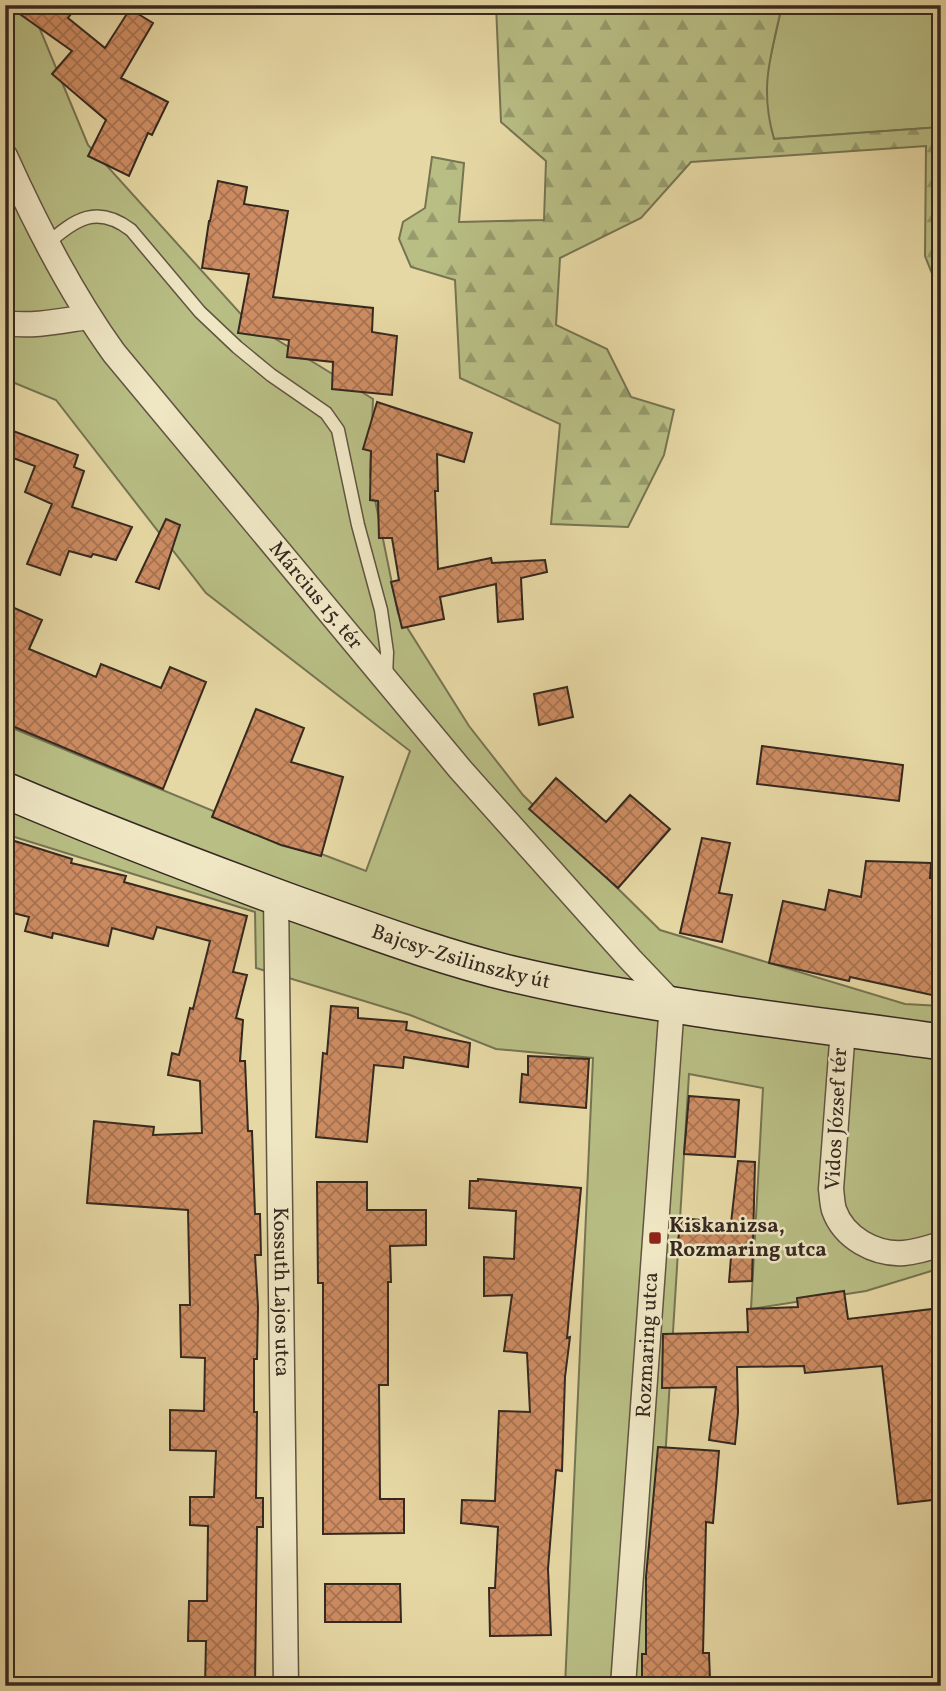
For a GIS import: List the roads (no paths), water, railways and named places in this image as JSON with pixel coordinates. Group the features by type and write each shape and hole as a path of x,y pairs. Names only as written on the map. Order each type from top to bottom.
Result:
{"main road":[{"name":"Bajcsy-Zsilinszky út","path":"5,790 110,835 452,958 581,988 941,1042"}],"street":[{"name":"Március 15. tér","path":"5,156 47,244 88,317 114,353 460,768 630,960 672,1003"},
{"path":"5,323 45,323 88,317"},
{"name":"Kossuth Lajos utca","path":"276,896 286,1686"},
{"name":"Rozmaring utca","path":"623,1686 672,1003"},
{"name":"Vidos József tér","path":"843,1028 831,1189 837,1216 854,1237 867,1246 884,1252 903,1253 941,1244"}],"lane":[{"path":"47,244 81,219 96,215 118,220 131,229 200,312 237,348 327,413 338,430 358,525 381,610 387,652 386,678"}],"place":[{"name":"Kiskanizsa, Rozmaring utca","path":"655,1238"}]}
